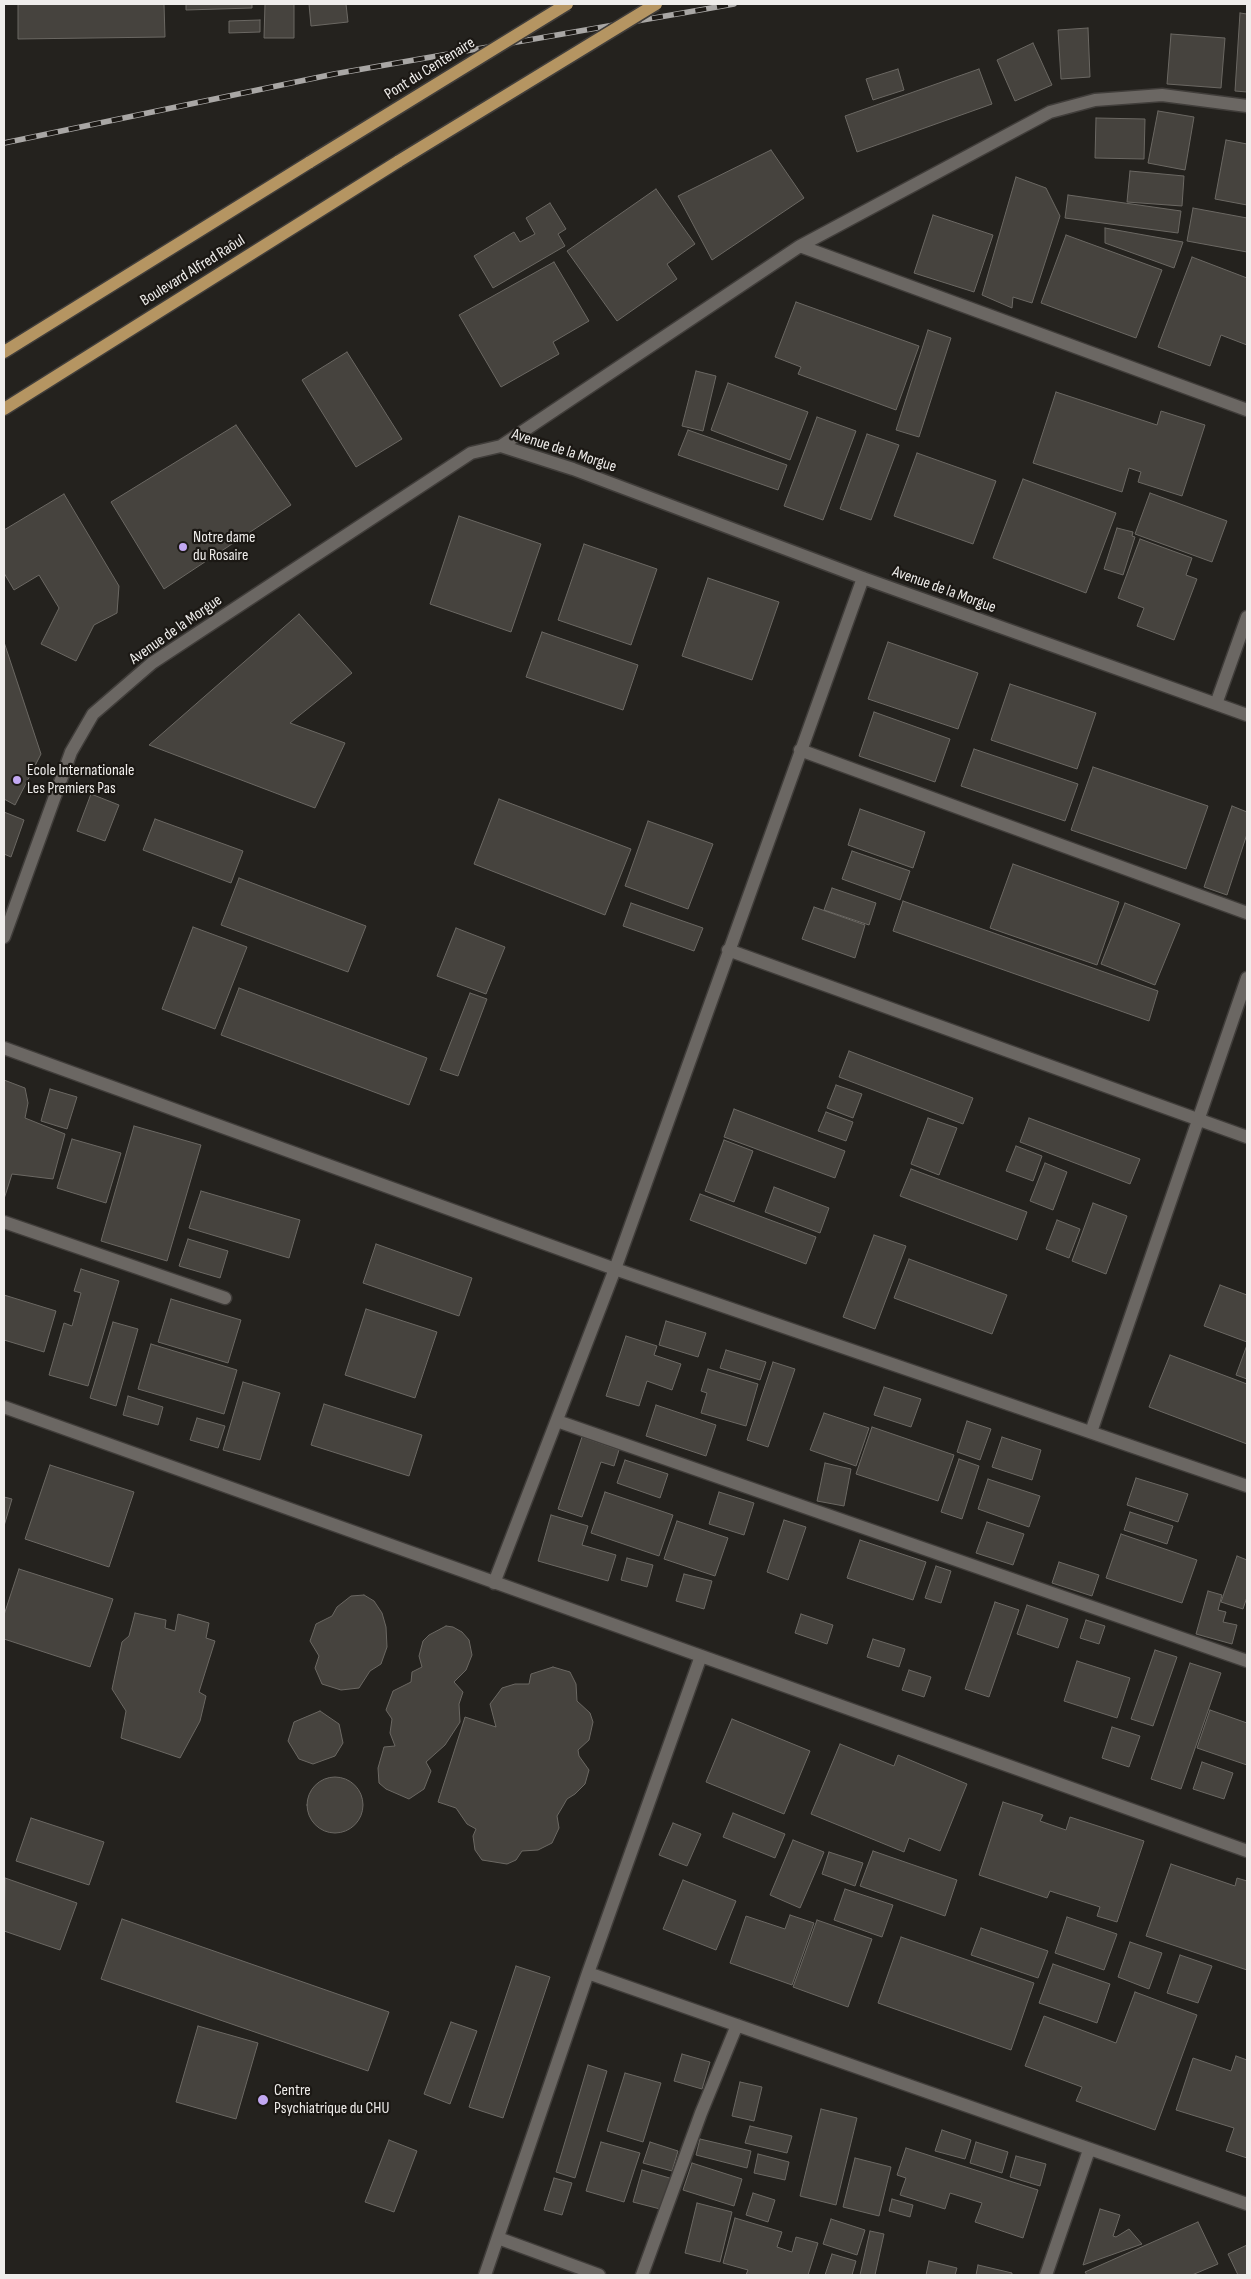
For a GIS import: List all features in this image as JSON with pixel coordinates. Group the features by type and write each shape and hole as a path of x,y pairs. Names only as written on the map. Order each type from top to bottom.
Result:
{"main road":[{"name":"Pont du Centenaire","path":"4,352 567,4"},
{"name":"Boulevard Alfred Raôul","path":"4,409 399,161 656,4"}],"street":[{"path":"501,446 800,246 1050,112 1095,100 1162,95 1247,106"},
{"path":"800,246 1247,410"},
{"name":"Avenue de la Morgue","path":"4,937 71,752 93,714 152,663 446,469 471,453 501,446 573,469 863,578 1247,715"},
{"path":"494,1583 615,1269 863,578"},
{"path":"1216,704 1247,617"},
{"path":"800,750 1247,913"},
{"path":"728,950 1247,1137"},
{"path":"1091,1432 1200,1121 1247,978"},
{"path":"4,1048 615,1269 1247,1486"},
{"path":"4,1222 225,1298"},
{"path":"4,1407 1247,1851"},
{"path":"557,1421 1247,1661"},
{"path":"485,2275 588,1973 701,1656"},
{"path":"588,1973 1247,2204"},
{"path":"642,2275 737,2025"},
{"path":"1046,2275 1089,2150"},
{"path":"498,2238 599,2275"}],"building":[{"path":"18,4 164,4 165,37 18,39"},
{"path":"186,4 252,4 252,8 186,10"},
{"path":"265,4 294,4 294,38 264,38"},
{"path":"309,4 346,4 348,22 311,26"},
{"path":"1240,13 1247,14 1247,92 1235,91"},
{"path":"260,20 260,32 229,33 229,21"},
{"path":"1088,28 1090,77 1061,79 1058,30"},
{"path":"1171,34 1225,38 1221,88 1167,84"},
{"path":"1033,43 1052,85 1015,101 997,60"},
{"path":"898,69 904,90 873,100 866,79"},
{"path":"979,69 992,104 857,152 845,116"},
{"path":"1158,111 1194,117 1185,170 1148,163"},
{"path":"1096,118 1145,119 1144,159 1095,158"},
{"path":"1226,140 1247,144 1247,205 1215,199"},
{"path":"771,150 804,198 712,260 678,196"},
{"path":"1130,171 1184,176 1182,206 1127,202"},
{"path":"1016,177 1046,188 1060,216 1032,303 1013,297 1012,308 982,295"},
{"path":"656,189 695,244 667,264 677,279 617,321 567,251"},
{"path":"1068,195 1181,211 1178,233 1065,218"},
{"path":"550,203 566,229 558,234 565,246 493,288 474,256 514,232 520,242 535,234 526,218"},
{"path":"1193,208 1247,218 1247,252 1187,241"},
{"path":"933,215 993,235 974,292 914,273"},
{"path":"1105,228 1183,242 1174,268 1105,243"},
{"path":"1066,235 1162,270 1136,338 1041,303"},
{"path":"1192,257 1247,278 1247,345 1221,335 1210,366 1158,347"},
{"path":"554,262 589,321 553,342 559,354 501,387 459,315"},
{"path":"796,302 919,346 896,410 798,374 801,367 775,357"},
{"path":"928,330 951,338 919,437 896,430"},
{"path":"347,352 402,439 356,467 302,380"},
{"path":"696,371 716,376 703,431 682,426"},
{"path":"728,383 808,412 790,460 711,430"},
{"path":"1056,392 1157,425 1161,411 1205,425 1182,496 1138,482 1141,472 1129,468 1122,492 1033,463"},
{"path":"817,417 856,431 823,520 784,506"},
{"name":"Notre dame du Rosaire","path":"236,425 291,505 164,589 111,502"},
{"path":"688,430 787,465 778,490 678,455"},
{"path":"867,434 899,445 871,520 840,509"},
{"path":"917,453 996,481 973,544 894,516"},
{"path":"1023,479 1116,513 1086,593 993,558"},
{"path":"1150,493 1227,521 1212,562 1135,534"},
{"path":"64,494 119,586 117,613 94,625 76,661 41,644 59,608 39,575 14,590 4,573 4,530"},
{"path":"459,516 541,544 511,632 430,604"},
{"path":"1117,528 1133,532 1132,536 1135,537 1123,575 1104,569"},
{"path":"1140,539 1192,558 1186,575 1197,579 1174,640 1137,626 1144,608 1118,598"},
{"path":"584,544 657,569 631,645 558,620"},
{"path":"708,578 779,602 752,680 682,656"},
{"path":"299,614 352,673 290,723 345,743 315,808 149,745"},
{"path":"542,632 638,665 623,710 526,677"},
{"path":"4,642 41,754 15,805 4,799"},
{"path":"888,642 978,673 958,729 868,699"},
{"path":"1010,684 1096,713 1077,769 991,740"},
{"path":"874,712 950,739 935,782 859,756"},
{"path":"974,749 1078,784 1065,821 961,786"},
{"path":"1093,767 1208,806 1186,869 1071,830"},
{"path":"91,794 119,805 105,841 77,831"},
{"path":"499,799 631,849 605,915 474,864"},
{"path":"1232,806 1247,812 1247,834 1227,895 1204,887"},
{"path":"860,809 925,832 913,868 848,845"},
{"path":"4,812 24,820 11,857 4,854"},
{"path":"155,819 243,851 231,883 143,850"},
{"path":"648,821 713,844 688,909 625,886"},
{"path":"852,851 910,871 900,900 842,879"},
{"path":"1013,864 1119,902 1097,965 990,928"},
{"path":"239,878 366,926 348,972 221,925"},
{"path":"832,888 876,903 869,925 824,910"},
{"path":"903,901 1158,991 1149,1021 893,931"},
{"path":"631,903 703,928 694,951 623,926"},
{"path":"1125,903 1180,924 1155,985 1101,964"},
{"path":"814,907 865,925 855,958 802,939"},
{"path":"193,927 247,947 215,1029 162,1009"},
{"path":"456,928 505,947 486,994 437,976"},
{"path":"239,988 427,1058 409,1105 221,1035"},
{"path":"470,993 487,999 458,1076 440,1070"},
{"path":"849,1051 973,1098 963,1124 839,1077"},
{"path":"4,1080 25,1088 28,1103 25,1118 65,1134 53,1179 12,1174 4,1199"},
{"path":"836,1085 862,1094 853,1118 827,1108"},
{"path":"50,1089 77,1097 67,1129 41,1121"},
{"path":"734,1109 845,1151 835,1178 724,1137"},
{"path":"826,1112 853,1122 846,1141 818,1131"},
{"path":"928,1118 957,1128 939,1175 911,1164"},
{"path":"1029,1118 1140,1159 1130,1184 1020,1142"},
{"path":"134,1126 201,1145 167,1261 101,1241"},
{"path":"72,1139 121,1153 106,1203 57,1188"},
{"path":"724,1140 753,1151 734,1202 705,1191"},
{"path":"1016,1146 1042,1156 1033,1181 1006,1171"},
{"path":"1045,1163 1067,1172 1053,1210 1030,1201"},
{"path":"911,1169 1027,1212 1017,1240 900,1196"},
{"path":"774,1187 829,1208 820,1233 765,1212"},
{"path":"201,1191 300,1220 289,1258 189,1228"},
{"path":"700,1194 816,1237 806,1264 690,1220"},
{"path":"1093,1203 1127,1216 1106,1274 1072,1261"},
{"path":"1057,1220 1080,1229 1069,1258 1046,1249"},
{"path":"874,1235 906,1246 875,1329 843,1317"},
{"path":"188,1239 228,1251 220,1278 179,1266"},
{"path":"376,1244 472,1278 459,1316 363,1283"},
{"path":"909,1259 1007,1295 992,1334 894,1298"},
{"path":"81,1269 119,1281 88,1386 49,1375 64,1323 72,1326 81,1293 74,1291"},
{"path":"1220,1285 1247,1295 1247,1342 1204,1326"},
{"path":"4,1295 56,1311 44,1352 4,1340"},
{"path":"171,1299 241,1320 228,1363 158,1342"},
{"path":"366,1309 437,1332 415,1398 345,1375"},
{"path":"666,1321 706,1333 698,1357 659,1345"},
{"path":"113,1322 138,1329 116,1406 90,1398"},
{"path":"626,1336 657,1346 654,1355 681,1364 672,1390 647,1381 639,1406 606,1396"},
{"path":"151,1344 237,1370 224,1414 138,1389"},
{"path":"1247,1345 1247,1379 1236,1375"},
{"path":"726,1350 766,1362 760,1380 720,1368"},
{"path":"1170,1355 1247,1384 1247,1444 1149,1407"},
{"path":"773,1362 795,1369 768,1447 747,1440"},
{"path":"708,1369 758,1384 746,1426 701,1413 707,1393 701,1391"},
{"path":"243,1382 280,1393 260,1460 223,1450"},
{"path":"884,1387 921,1399 911,1427 874,1415"},
{"path":"128,1396 163,1407 158,1425 123,1415"},
{"path":"324,1404 422,1435 409,1476 311,1445"},
{"path":"656,1405 716,1425 706,1456 646,1436"},
{"path":"824,1413 869,1428 856,1466 810,1450"},
{"path":"197,1418 225,1426 218,1448 190,1440"},
{"path":"967,1421 991,1429 980,1460 957,1452"},
{"path":"872,1427 954,1455 938,1501 856,1474"},
{"path":"582,1437 619,1450 614,1466 601,1462 582,1517 558,1509"},
{"path":"1002,1437 1041,1450 1032,1480 992,1467"},
{"path":"959,1459 979,1466 962,1519 941,1512"},
{"path":"625,1460 668,1474 660,1498 617,1483"},
{"path":"825,1463 851,1469 844,1506 817,1501"},
{"path":"50,1465 134,1492 109,1567 25,1539"},
{"path":"1136,1478 1188,1494 1178,1522 1127,1505"},
{"path":"988,1479 1040,1496 1029,1527 978,1509"},
{"path":"605,1492 673,1515 659,1556 591,1533"},
{"path":"719,1492 754,1503 744,1535 709,1524"},
{"path":"4,1497 12,1499 4,1526"},
{"path":"1130,1512 1173,1526 1167,1544 1124,1530"},
{"path":"551,1515 588,1526 582,1545 616,1555 608,1581 538,1561"},
{"path":"784,1520 806,1527 788,1580 767,1572"},
{"path":"677,1521 728,1538 715,1576 664,1559"},
{"path":"987,1522 1024,1534 1013,1565 976,1553"},
{"path":"1121,1534 1197,1560 1182,1603 1106,1578"},
{"path":"860,1540 926,1562 913,1600 847,1578"},
{"path":"1237,1556 1247,1560 1247,1597 1243,1609 1221,1602"},
{"path":"627,1558 653,1565 647,1587 621,1580"},
{"path":"1059,1562 1099,1575 1092,1596 1052,1583"},
{"path":"936,1566 951,1571 941,1603 925,1598"},
{"path":"19,1569 113,1599 90,1667 4,1639 4,1615"},
{"path":"684,1574 712,1581 704,1609 676,1601"},
{"path":"1208,1591 1222,1595 1218,1610 1226,1612 1223,1622 1237,1625 1232,1644 1196,1634"},
{"path":"364,1595 374,1601 382,1613 386,1627 387,1647 381,1664 370,1671 359,1688 341,1690 322,1684 315,1668 319,1656 310,1641 316,1624 332,1616 337,1607 351,1596"},
{"path":"995,1602 1019,1610 989,1697 965,1689"},
{"path":"1027,1605 1068,1619 1058,1648 1017,1634"},
{"path":"135,1613 166,1620 165,1628 175,1631 178,1614 209,1623 206,1638 215,1641 199,1692 206,1696 200,1721 180,1758 121,1738 126,1711 112,1689 122,1642 129,1636"},
{"path":"801,1614 833,1625 827,1644 795,1633"},
{"path":"1086,1620 1105,1626 1099,1644 1080,1638"},
{"path":"446,1626 453,1627 462,1632 469,1640 472,1655 466,1670 454,1682 463,1692 459,1704 460,1722 445,1745 426,1762 431,1771 424,1789 409,1799 386,1789 379,1783 378,1768 384,1747 395,1746 390,1733 392,1719 386,1710 393,1691 411,1682 412,1672 422,1667 419,1656 423,1641 429,1635"},
{"path":"873,1639 905,1649 899,1667 867,1657"},
{"path":"1155,1650 1177,1657 1153,1726 1131,1719"},
{"path":"1077,1661 1130,1678 1117,1718 1064,1701"},
{"path":"1190,1663 1221,1673 1181,1789 1151,1779"},
{"path":"553,1667 570,1672 576,1684 577,1701 590,1713 593,1722 589,1740 578,1750 579,1756 589,1770 585,1784 567,1799 557,1816 559,1828 552,1843 538,1850 522,1851 516,1860 507,1864 482,1860 475,1850 473,1836 476,1829 467,1824 456,1808 438,1802 465,1717 496,1727 490,1704 502,1688 515,1684 529,1684 531,1674"},
{"path":"909,1670 931,1677 924,1697 902,1690"},
{"path":"1210,1710 1247,1723 1247,1765 1197,1748"},
{"path":"320,1711 339,1724 343,1743 335,1756 313,1764 299,1759 288,1741 294,1722"},
{"path":"732,1719 810,1751 784,1814 706,1782"},
{"path":"1112,1727 1140,1736 1129,1767 1102,1758"},
{"path":"840,1744 894,1766 898,1755 967,1784 940,1851 909,1838 904,1852 811,1814"},
{"path":"1202,1762 1233,1773 1224,1799 1193,1789"},
{"path":"335,1777 346,1779 355,1785 361,1794 363,1805 361,1816 355,1825 346,1831 335,1833 324,1831 315,1825 309,1816 307,1805 309,1794 315,1785 324,1779"},
{"path":"1003,1802 1043,1815 1040,1821 1066,1830 1070,1817 1144,1841 1117,1922 1097,1916 1100,1907 1050,1891 1047,1898 979,1875"},
{"path":"733,1813 785,1834 775,1858 723,1837"},
{"path":"31,1818 104,1842 89,1885 16,1861"},
{"path":"673,1823 701,1834 687,1866 659,1855"},
{"path":"793,1840 824,1852 800,1908 770,1895"},
{"path":"873,1851 957,1880 945,1916 860,1886"},
{"path":"829,1852 863,1863 855,1886 822,1874"},
{"path":"1171,1864 1235,1886 1237,1878 1247,1881 1247,1970 1146,1936"},
{"path":"5,1878 77,1903 60,1950 4,1931"},
{"path":"683,1880 736,1901 716,1950 663,1929"},
{"path":"845,1889 893,1905 882,1937 834,1920"},
{"path":"790,1915 814,1923 792,1985 730,1963 746,1916 785,1929"},
{"path":"1067,1917 1117,1934 1104,1970 1055,1953"},
{"path":"122,1919 389,2012 368,2071 101,1979"},
{"path":"817,1920 872,1939 848,2007 793,1987"},
{"path":"981,1928 1048,1951 1038,1978 971,1955"},
{"path":"901,1937 1034,1983 1011,2050 878,2003"},
{"path":"1130,1942 1162,1953 1149,1989 1118,1977"},
{"path":"1180,1955 1212,1966 1198,2003 1167,1993"},
{"path":"1053,1964 1110,1984 1097,2023 1039,2003"},
{"path":"516,1966 550,1977 503,2118 469,2107"},
{"path":"1135,1992 1197,2015 1155,2130 1076,2101 1082,2087 1025,2066 1044,2016 1116,2043"},
{"path":"451,2022 477,2031 450,2104 424,2094"},
{"path":"198,2026 258,2043 236,2119 176,2102"},
{"path":"682,2054 710,2062 702,2089 674,2081"},
{"path":"1236,2056 1247,2060 1247,2158 1226,2151 1234,2128 1176,2110 1193,2058 1231,2071"},
{"path":"588,2065 607,2071 575,2178 556,2172"},
{"path":"625,2073 661,2083 643,2142 607,2131"},
{"path":"740,2082 762,2087 754,2121 732,2116"},
{"path":"821,2109 857,2118 836,2205 800,2196"},
{"path":"750,2126 792,2136 787,2153 745,2143"},
{"path":"942,2130 971,2140 965,2159 935,2151"},
{"path":"700,2139 751,2151 747,2168 696,2155"},
{"path":"389,2140 417,2151 394,2212 365,2202"},
{"path":"601,2142 640,2153 624,2202 586,2191"},
{"path":"650,2142 678,2151 672,2171 643,2163"},
{"path":"976,2142 1008,2152 1002,2173 970,2163"},
{"path":"906,2148 1038,2190 1023,2238 975,2222 982,2203 950,2193 945,2209 900,2195 906,2178 897,2175"},
{"path":"758,2154 789,2162 785,2180 754,2173"},
{"path":"1016,2156 1046,2164 1040,2186 1010,2177"},
{"path":"855,2158 891,2167 879,2216 843,2207"},
{"path":"692,2163 742,2179 734,2206 683,2190"},
{"path":"642,2170 673,2179 664,2210 633,2202"},
{"path":"554,2178 572,2183 562,2215 544,2210"},
{"path":"753,2193 775,2200 768,2222 746,2215"},
{"path":"892,2199 913,2205 910,2217 889,2211"},
{"path":"697,2203 732,2212 720,2262 685,2253"},
{"path":"1100,2209 1120,2215 1113,2236 1116,2237 1129,2229 1142,2244 1083,2265"},
{"path":"735,2218 782,2232 777,2247 792,2252 796,2237 818,2243 808,2275 746,2275 748,2270 723,2263"},
{"path":"831,2219 865,2230 857,2255 823,2244"},
{"path":"1198,2222 1218,2264 1192,2275 1087,2275 1085,2272"},
{"path":"870,2231 884,2234 875,2275 860,2275"},
{"path":"1247,2245 1247,2275 1238,2275 1228,2254"},
{"path":"832,2254 856,2261 852,2275 825,2275"},
{"path":"929,2261 957,2268 955,2275 926,2275"},
{"path":"978,2265 1012,2273 1012,2275 976,2275"}],"railway":[{"path":"4,143 334,74 734,4"}],"place":[{"name":"Notre dame du Rosaire","path":"183,547"},
{"name":"Ecole Internationale Les Premiers Pas","path":"17,780"},
{"name":"Centre Psychiatrique du CHU","path":"263,2100"}]}
